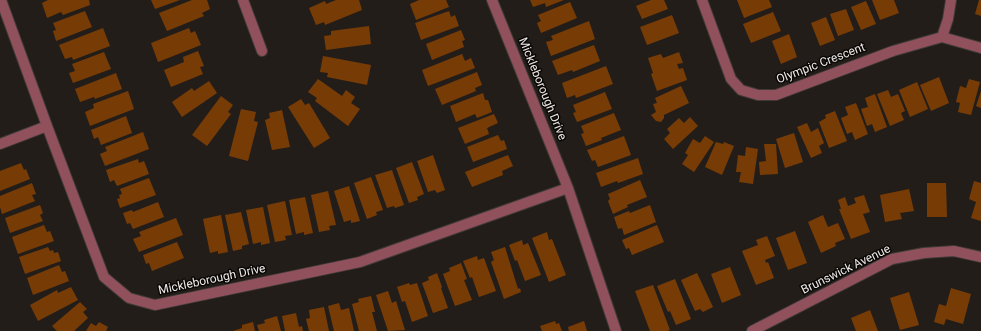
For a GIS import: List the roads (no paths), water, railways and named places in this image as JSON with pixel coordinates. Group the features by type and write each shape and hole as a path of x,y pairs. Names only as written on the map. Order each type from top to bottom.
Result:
{"street":[{"name":"Mickleborough Drive","path":"1,0 46,126 104,277 129,298 155,305 360,262 568,188"},
{"path":"243,0 262,51"},
{"name":"Mickleborough Drive","path":"492,0 568,188 616,331"},
{"name":"Olympic Crescent","path":"702,0 731,79 741,90 758,95 776,95 893,51 942,37"},
{"path":"951,0 948,19 942,37 981,48"},
{"path":"0,144 46,126"},
{"name":"Brunswick Avenue","path":"752,331 892,259 924,253 954,251 981,257"}]}
